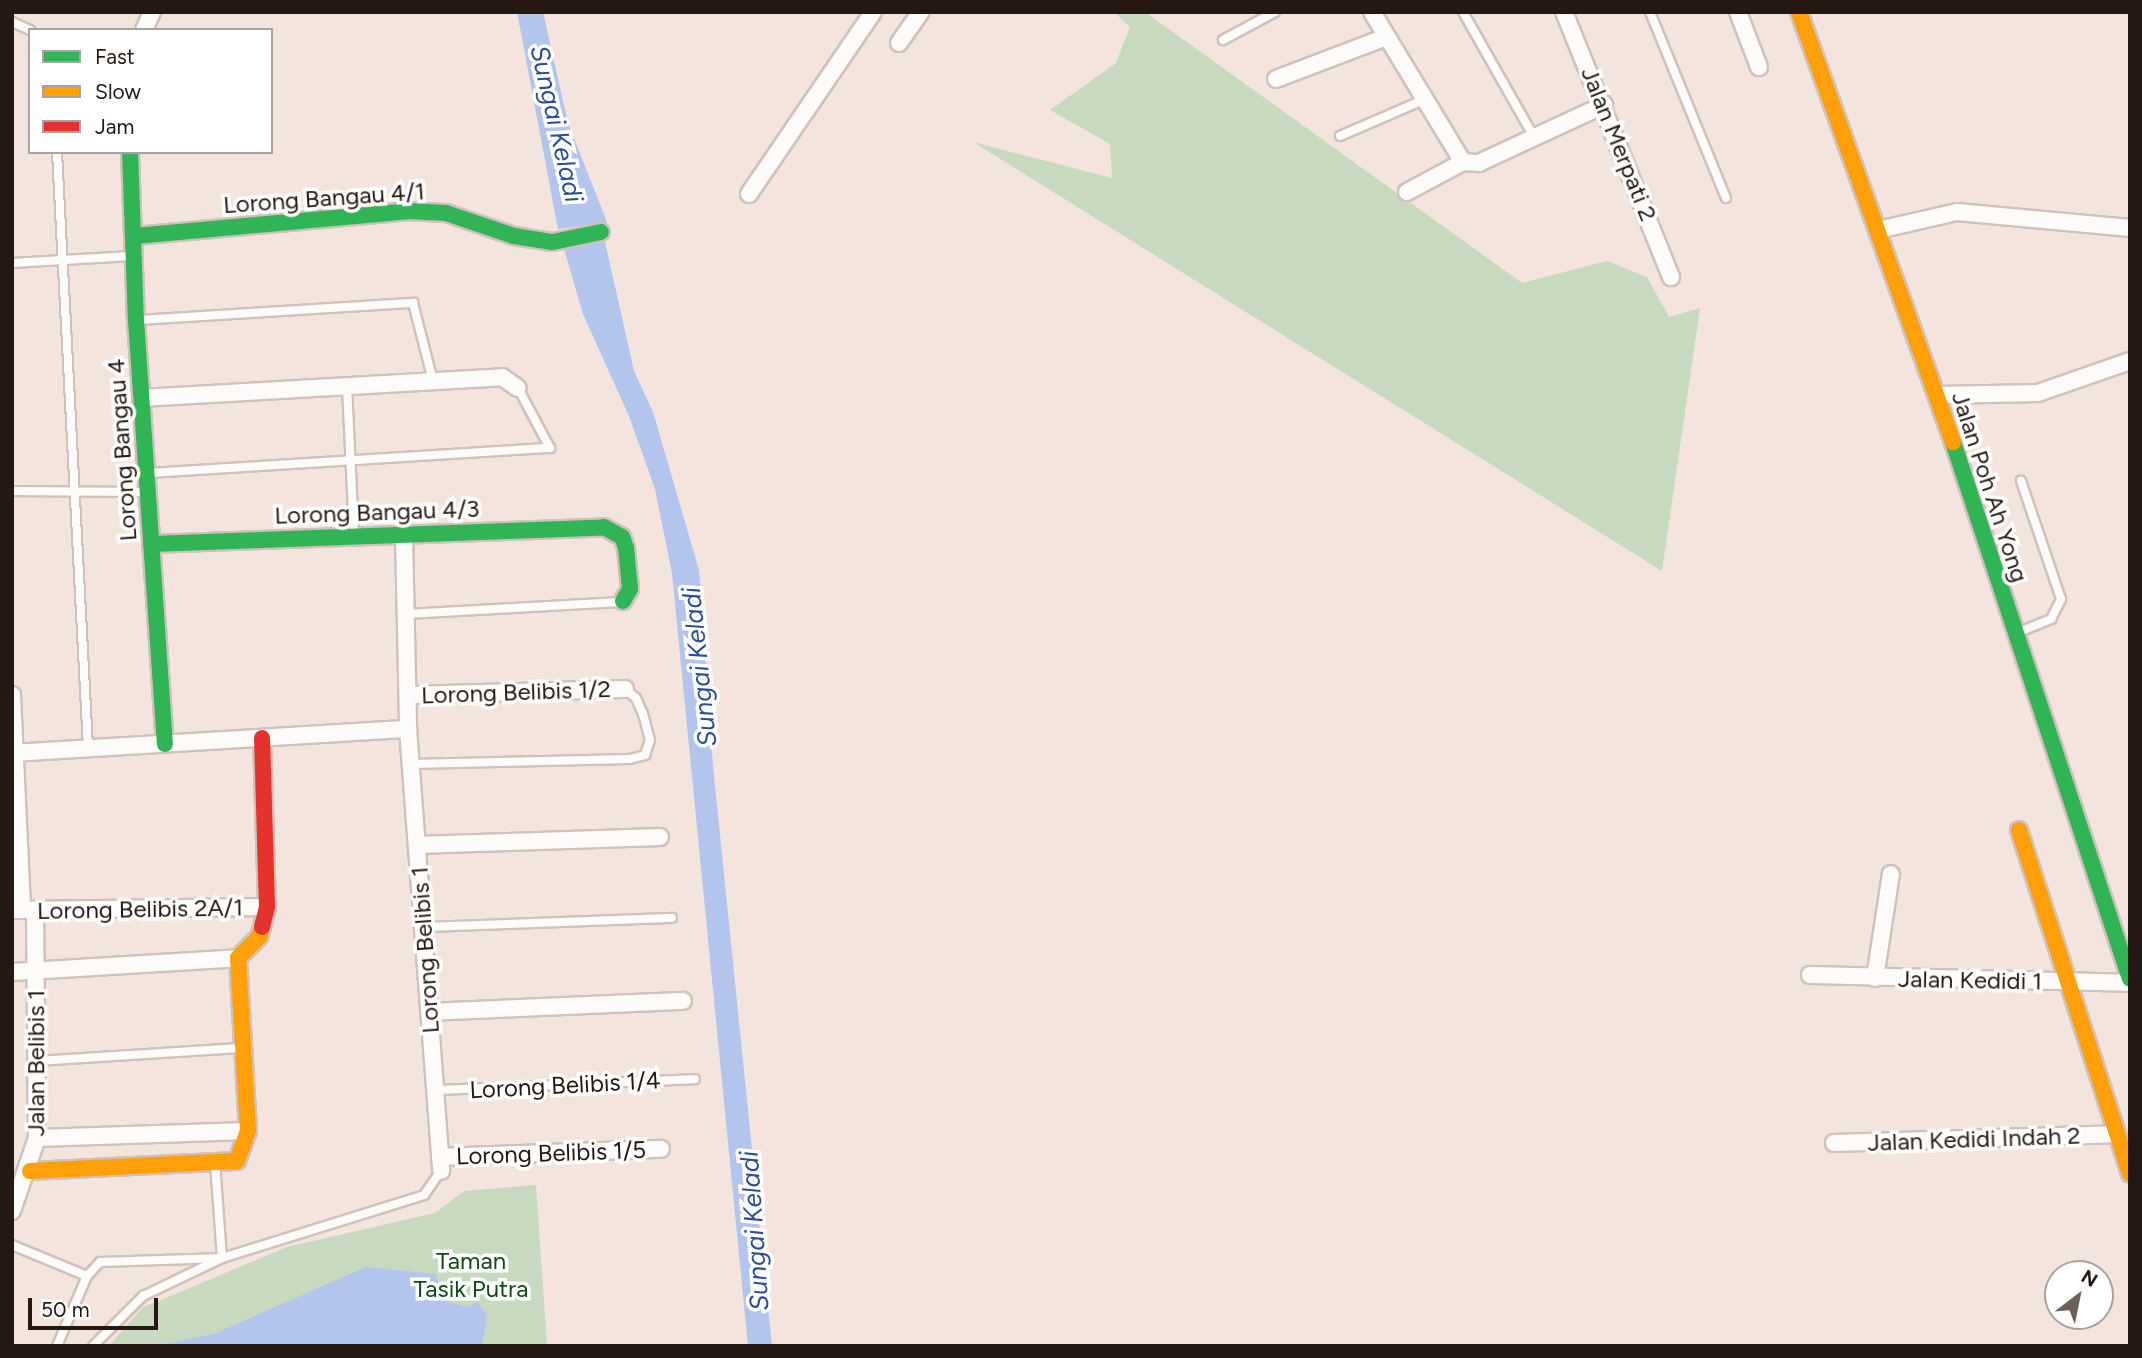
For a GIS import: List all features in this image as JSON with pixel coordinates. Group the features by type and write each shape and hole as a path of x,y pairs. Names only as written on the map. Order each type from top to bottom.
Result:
{"street":[{"path":"145,28 152,12"},
{"path":"749,194 873,12"},
{"path":"900,43 921,12"},
{"path":"1372,12 1463,162"},
{"name":"Jalan Merpati 2","path":"1564,12 1604,105 1671,277"},
{"path":"1738,12 1759,67"},
{"name":"Jalan Poh Ah Yong","path":"1799,12 1937,395 2013,635 2130,981"},
{"path":"1276,79 1386,37"},
{"path":"1407,192 1463,162 1479,163 1604,105"},
{"name":"Lorong Bangau 4","path":"130,154 136,255 136,320 164,744"},
{"name":"Lorong Bangau 4/1","path":"135,236 408,211 446,213 514,236 553,242 601,232"},
{"path":"1878,230 1956,212 2130,228"},
{"path":"1937,395 2038,393 2130,361"},
{"path":"141,398 502,377 518,388"},
{"name":"Lorong Bangau 4/3","path":"151,544 604,527 622,537 626,548 631,589 623,601"},
{"name":"Lorong Belibis 1","path":"404,534 408,729 440,1164"},
{"name":"Lorong Belibis 1/2","path":"408,695 625,689"},
{"name":"Jalan Belibis 1","path":"12,695 23,910 36,970 37,1061 37,1138 30,1171 12,1211"},
{"path":"14,753 408,729"},
{"path":"12,972 239,958 259,937 267,907 262,738"},
{"path":"2019,830 2130,1174"},
{"path":"417,845 660,837"},
{"path":"1875,978 1891,874"},
{"name":"Lorong Belibis 2A/1","path":"23,910 267,907"},
{"path":"30,1171 237,1161 248,1131 239,958"},
{"name":"Jalan Kedidi 1","path":"1811,975 2068,982 2130,981"},
{"path":"430,1012 683,1001"},
{"path":"37,1138 248,1131"},
{"name":"Jalan Kedidi Indah 2","path":"1834,1143 2115,1134"},
{"name":"Lorong Belibis 1/5","path":"440,1164 661,1149"}],"lane":[{"path":"1223,40 1275,12"},
{"path":"1463,12 1534,138"},
{"path":"1650,12 1726,198"},
{"path":"12,22 28,29"},
{"path":"1340,136 1423,100"},
{"path":"57,154 88,748"},
{"path":"12,263 136,255"},
{"path":"136,320 413,303 433,381"},
{"path":"347,386 354,536"},
{"path":"146,473 550,448 518,388"},
{"path":"2013,635 2051,619 2061,599 2021,481"},
{"path":"12,491 148,492"},
{"path":"406,614 613,606 623,601"},
{"path":"411,764 630,759 645,755 650,740 643,714 636,698 625,689"},
{"path":"424,927 672,918"},
{"path":"37,1061 243,1048"},
{"name":"Lorong Belibis 1/4","path":"436,1090 695,1079"},
{"path":"215,1162 222,1258"},
{"path":"93,1346 143,1296 222,1258 424,1195 440,1164"},
{"path":"12,1245 87,1276"},
{"path":"57,1346 87,1276 100,1262 222,1258"}],"green space":[{"path":"1114,12 1145,12 1522,283 1607,261 1647,277 1669,317 1700,308 1662,571 973,142 1112,178 1110,144 1050,110 1116,63 1130,27"},
{"name":"Taman Tasik Putra","path":"536,1185 547,1346 109,1346 142,1308 287,1247 435,1213 464,1191"}],"water":[{"name":"Sungai Keladi","path":"517,12 543,12 568,123 607,222 558,229"},
{"name":"Sungai Keladi","path":"605,242 634,371 653,412 699,570 713,766 772,1346 748,1346 672,573 655,489 629,416 583,314 564,249"},
{"path":"366,1267 436,1274 442,1300 468,1307 478,1302 487,1316 482,1346 155,1346 214,1334"}],"traffic: fast":[{"path":"130,154 136,320 165,744"},
{"path":"135,236 408,211 446,213 514,236 553,242 601,232"},
{"path":"1953,442 2130,979"},
{"path":"151,544 604,527 622,537 626,548 630,589 623,601"}],"traffic: slow":[{"path":"1799,12 1953,442"},
{"path":"2019,830 2130,1173"},
{"path":"30,1171 237,1161 248,1131 238,958 259,937 262,927"}],"traffic: jam":[{"path":"262,738 267,907 262,927"}]}
